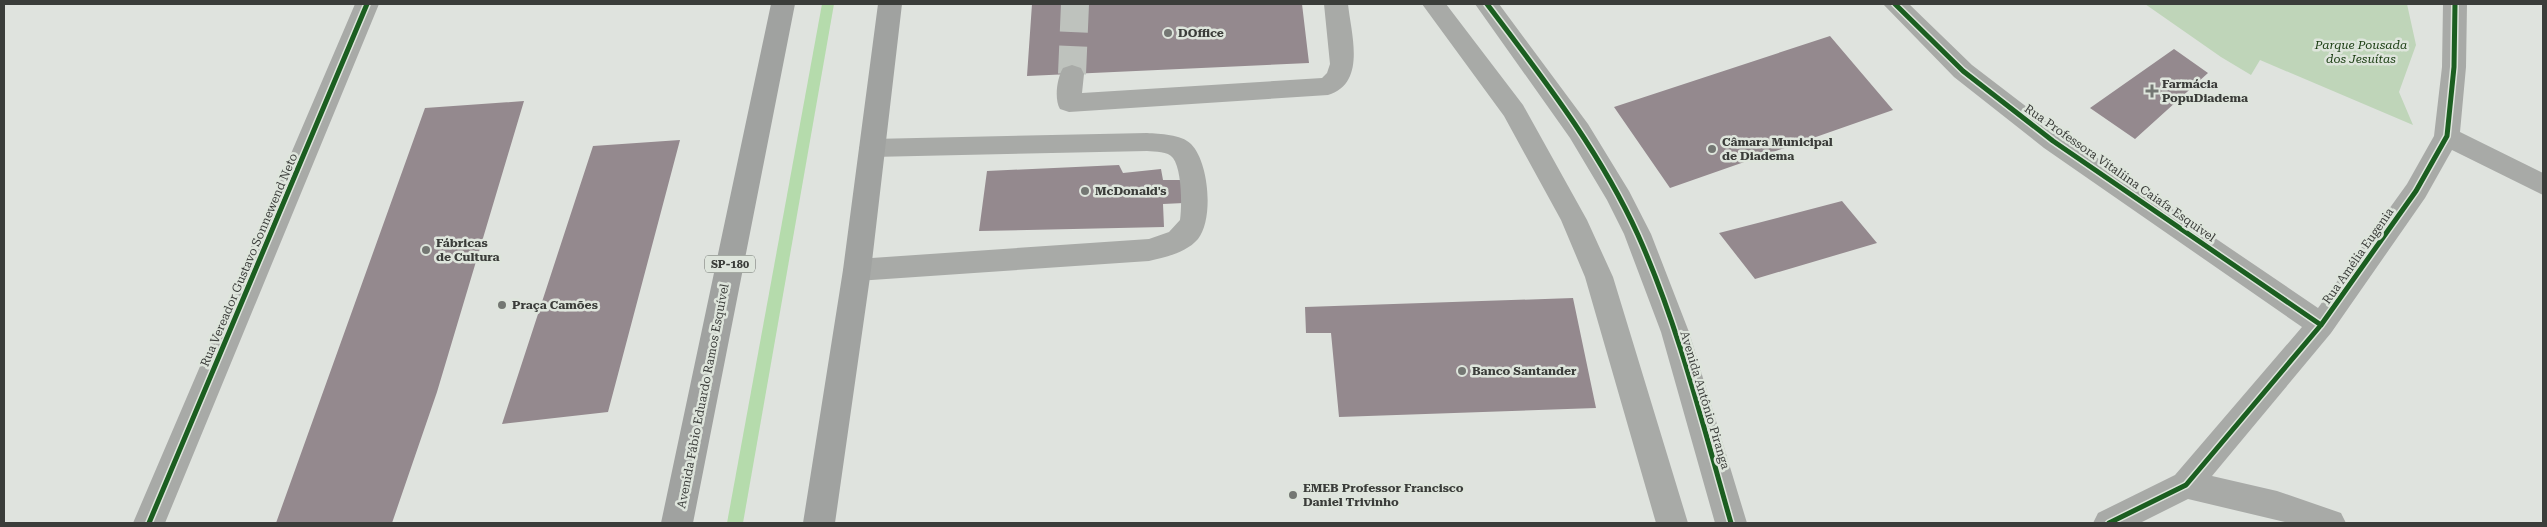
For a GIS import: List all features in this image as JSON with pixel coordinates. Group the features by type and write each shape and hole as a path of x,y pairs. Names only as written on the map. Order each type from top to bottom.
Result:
{"main road":[{"name":"Avenida Fábio Eduardo Ramos Esquível","path":"678,523 783,4"},
{"path":"819,523 856,270 890,4"}],"street":[{"name":"Rua Vereador Gustavo Sonnewend Neto","path":"149,523 367,4"},
{"path":"1072,74 1069,103 1328,86 1338,77 1342,64 1336,4"},
{"path":"1434,4 1514,111 1574,220 1599,277 1672,523"},
{"name":"Avenida Antônio Piranga","path":"1486,4 1552,89 1591,149 1624,206 1653,268 1679,344 1731,523"},
{"name":"Rua Professora Vitaliina Caiafa Esquivel","path":"1895,4 1963,71 2053,141 2321,325"},
{"name":"Rua Amélia Eugenia","path":"2109,523 2186,485 2321,325 2416,191 2447,136 2454,67 2455,4"},
{"path":"2447,136 2543,185"},
{"path":"856,270 1149,250 1169,245 1180,239 1192,226 1194,213 1190,163 1184,153 1176,147 1164,143 872,148"},
{"path":"2186,485 2229,493 2294,509 2330,523"}],"green space":[{"name":"Parque Pousada dos Jesuítas","path":"2145,4 2407,4 2416,45 2399,92 2413,125 2260,60 2251,75 2221,57"}],"building":[{"name":"DOffice","path":"1032,4 1302,4 1309,63 1027,76"},
{"name":"Câmara Municipal de Diadema","path":"1830,36 1893,110 1670,188 1614,107"},
{"name":"Farmácia PopuDiadema","path":"2174,49 2208,73 2135,139 2090,108"},
{"name":"Fábricas de Cultura","path":"524,101 437,392 392,523 276,523 425,108"},
{"path":"680,140 608,412 502,424 593,146"},
{"name":"McDonald's","path":"1119,165 1123,173 1161,169 1163,180 1186,180 1184,203 1163,204 1164,227 979,231 987,171"},
{"path":"1842,201 1877,243 1755,279 1719,233"},
{"name":"Banco Santander","path":"1573,298 1596,408 1339,417 1331,333 1306,333 1305,307"}],"waterway":[{"path":"735,523 828,4"}],"tunnel":[{"path":"1072,74 1075,4"}],"cycle path":[{"path":"149,523 367,4"},
{"path":"1487,4 1579,131 1620,198 1638,234 1665,301 1675,332 1731,523"},
{"path":"1895,4 1963,71 2053,141 2321,325"},
{"path":"2109,523 2186,485 2321,325 2416,191 2447,136 2454,67 2455,4"}],"place":[{"name":"DOffice","path":"1168,33"},
{"name":"Farmácia PopuDiadema","path":"2152,91"},
{"name":"Câmara Municipal de Diadema","path":"1712,149"},
{"name":"McDonald's","path":"1085,191"},
{"name":"Fábricas de Cultura","path":"426,250"},
{"name":"Praça Camões","path":"502,305"},
{"name":"Banco Santander","path":"1462,371"},
{"name":"EMEB Professor Francisco Daniel Trivinho","path":"1293,495"}]}
